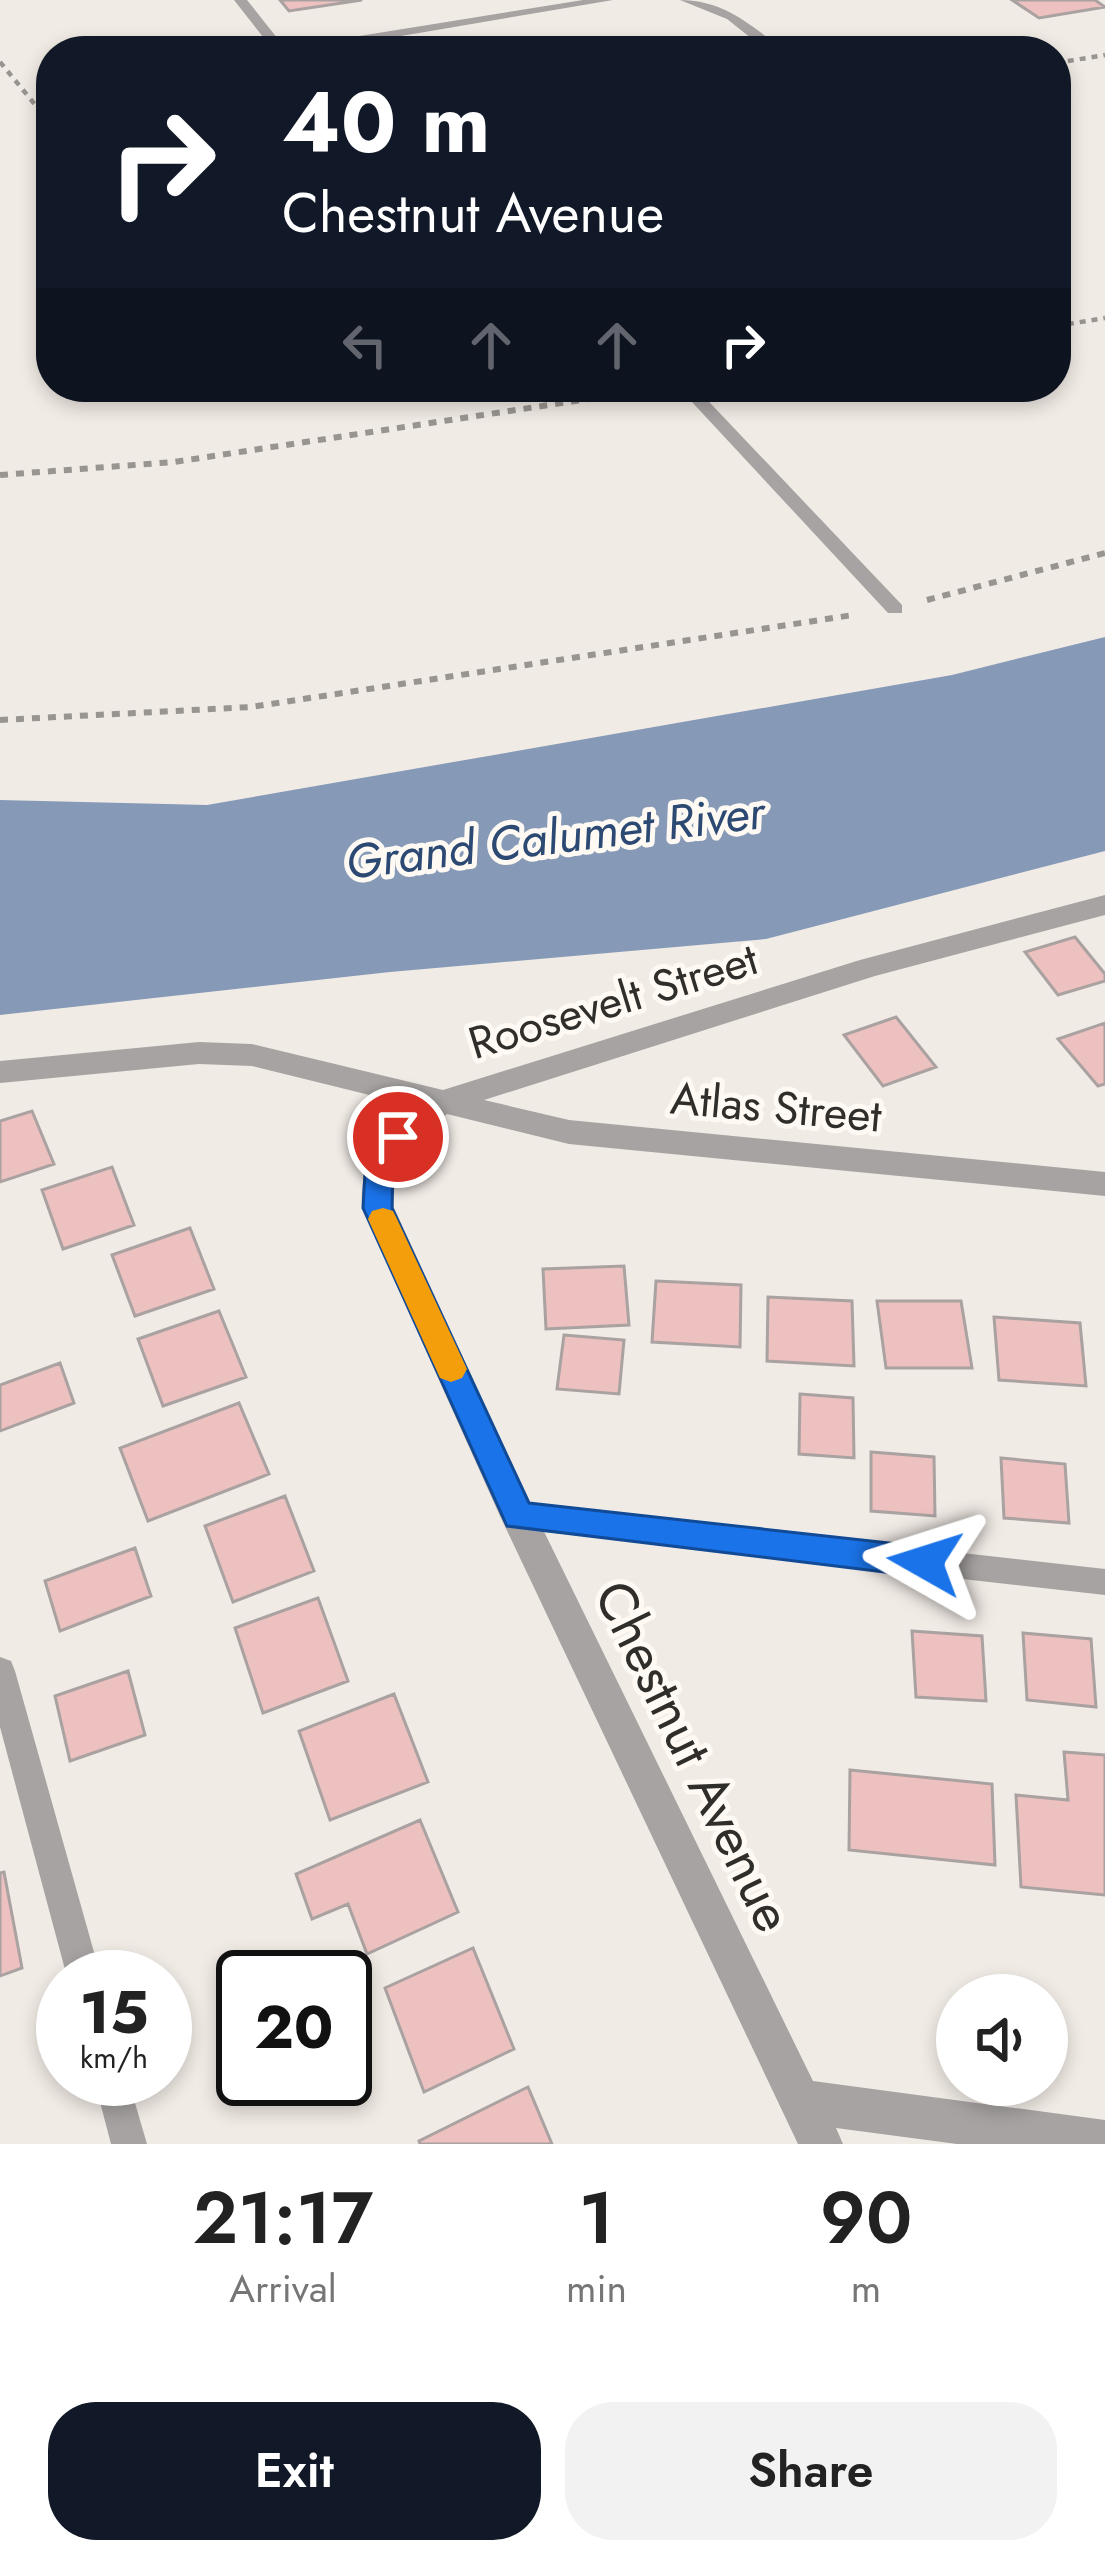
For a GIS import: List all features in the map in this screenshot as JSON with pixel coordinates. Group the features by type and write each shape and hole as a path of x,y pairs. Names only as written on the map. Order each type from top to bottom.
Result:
{"street":[{"name":"Roosevelt Street","path":"0,1072 199,1053 252,1054 441,1102 870,967 1105,905"},
{"name":"Atlas Street","path":"441,1102 569,1132 1105,1184"},
{"name":"Chestnut Avenue","path":"441,1102 398,1137 379,1173 378,1208 518,1516 821,2144"},
{"path":"800,2101 1105,2142"}],"lane":[{"path":"240,0 272,36"},
{"path":"380,36 607,0"},
{"path":"686,0 732,16 757,36"},
{"path":"700,402 895,609"},
{"path":"518,1516 1105,1582"},
{"path":"0,1671 77,1950"},
{"path":"119,2106 129,2144"}],"path":[{"path":"1071,61 1105,55"},
{"path":"0,62 36,106"},
{"path":"1071,324 1105,318"},
{"path":"0,475 173,462 568,402"},
{"path":"0,720 251,707 895,609 1105,554"}],"water":[{"name":"Grand Calumet River","path":"1105,637 1105,851 766,939 390,972 0,1015 0,800 207,805 952,675"}],"building":[{"path":"280,0 362,0 289,11"},
{"path":"1012,0 1095,0 1105,7 1039,18"},
{"path":"1075,937 1105,974 1105,981 1058,995 1025,952"},
{"path":"896,1017 936,1067 883,1086 844,1035"},
{"path":"1105,1023 1105,1084 1098,1086 1058,1039"},
{"path":"32,1111 54,1164 0,1182 0,1121"},
{"path":"112,1167 134,1225 63,1249 42,1190"},
{"path":"190,1228 214,1289 135,1316 112,1255"},
{"path":"624,1266 629,1325 546,1329 543,1269"},
{"path":"656,1281 741,1285 740,1347 652,1342"},
{"path":"768,1297 852,1301 854,1366 767,1361"},
{"path":"877,1301 961,1301 972,1368 886,1368"},
{"path":"219,1311 246,1377 163,1406 138,1339"},
{"path":"994,1317 1080,1323 1086,1386 999,1380"},
{"path":"564,1335 624,1340 619,1394 557,1389"},
{"path":"60,1363 74,1403 0,1431 0,1385"},
{"path":"800,1394 853,1398 854,1458 799,1454"},
{"path":"239,1403 269,1474 148,1521 120,1448"},
{"path":"871,1452 934,1457 935,1516 871,1511"},
{"path":"1001,1458 1065,1464 1069,1523 1004,1518"},
{"path":"285,1496 314,1571 233,1602 205,1526"},
{"path":"135,1548 151,1596 60,1631 45,1581"},
{"path":"318,1598 348,1681 263,1713 235,1628"},
{"path":"912,1631 982,1636 986,1701 916,1697"},
{"path":"1023,1633 1091,1639 1096,1707 1027,1700"},
{"path":"128,1671 145,1735 70,1761 55,1696"},
{"path":"394,1694 428,1782 330,1820 299,1731"},
{"path":"1064,1752 1105,1755 1105,1895 1021,1887 1016,1795 1068,1800"},
{"path":"850,1770 992,1784 995,1865 849,1850"},
{"path":"420,1820 458,1912 372,1952 365,1950 348,1904 312,1919 296,1874"},
{"path":"4,1872 22,1968 0,1976 0,1873"},
{"path":"473,1948 514,2049 424,2092 385,1988"},
{"path":"528,2087 552,2144 420,2144 419,2141"}],"slow traffic":[{"path":"383,1219 451,1369"}],"route":[{"path":"398,1137 379,1173 378,1208 518,1516 925,1562"}]}
